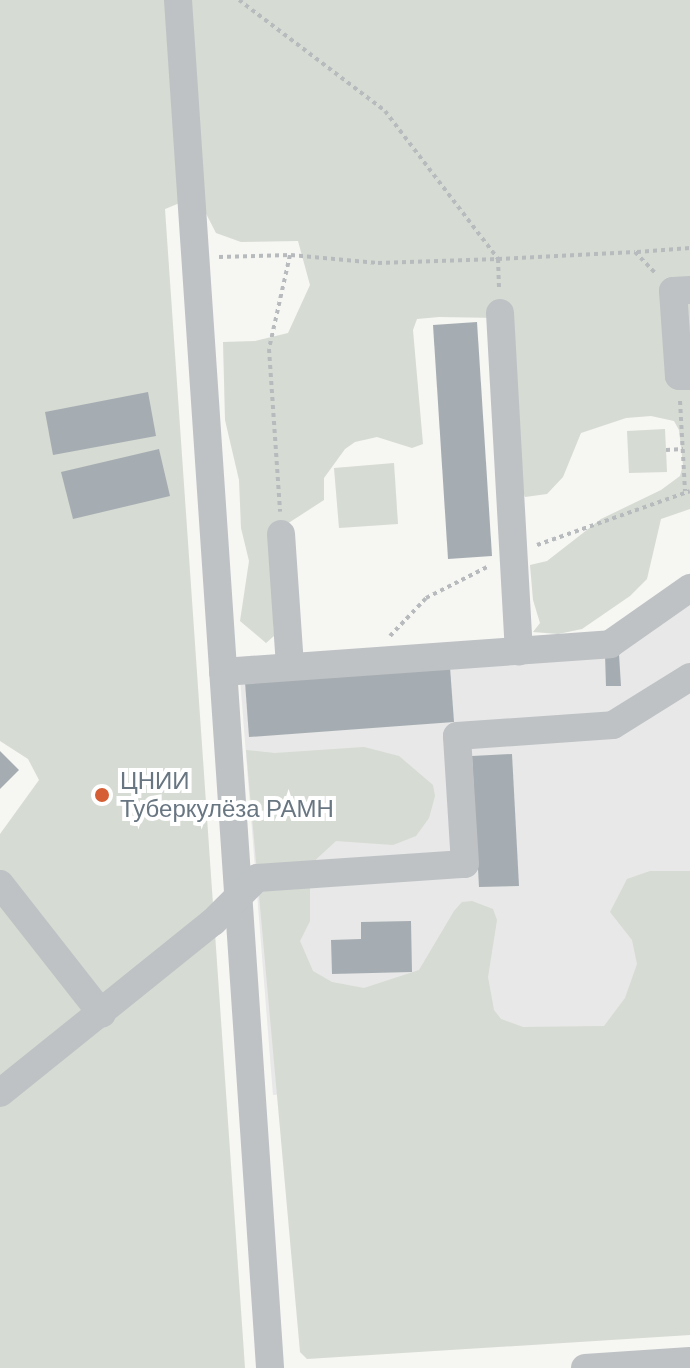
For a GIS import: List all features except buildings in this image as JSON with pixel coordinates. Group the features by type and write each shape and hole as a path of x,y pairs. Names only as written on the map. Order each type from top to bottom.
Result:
{"street":[{"path":"178,0 270,1368"},
{"path":"682,291 684,376"},
{"path":"500,313 519,651"},
{"path":"281,534 290,667"},
{"path":"223,672 610,644 690,588"},
{"path":"0,1093 213,922 257,878 465,864 457,736 613,725 690,677"},
{"path":"0,884 102,1014"},
{"path":"585,1368 690,1361"}],"path":[{"path":"239,0 385,111 498,259 500,313"},
{"path":"195,258 290,255 378,263 690,248"},
{"path":"635,252 682,291"},
{"path":"281,534 269,349 290,255"},
{"path":"367,662 426,598 514,554 688,491 683,449 684,376"},
{"path":"666,450 683,449"}],"shaded area":[{"path":"0,0 690,0 690,509 661,519 647,579 630,596 582,629 558,634 533,632 540,623 533,600 530,565 547,561 601,519 661,490 680,476 683,465 679,430 674,421 651,416 626,418 581,433 563,477 547,494 525,497 513,466 500,318 417,319 413,330 423,444 412,448 377,437 355,442 345,449 324,478 324,500 270,535 274,636 266,643 240,621 249,561 241,528 239,480 225,420 223,342 255,341 288,333 310,285 298,241 241,242 216,233 197,196 165,209 245,1368 0,1368 0,834 39,780 28,759 0,741"},
{"path":"665,429 667,472 629,473 627,431"},
{"path":"394,463 398,524 339,528 334,468"},
{"name":"ЦНИИ Туберкулёза РАМН","path":"690,598 690,1065 273,1095 240,678 613,653"},
{"path":"364,747 399,756 433,785 435,796 429,818 416,836 393,845 336,841 310,865 310,921 300,941 313,971 332,982 364,988 419,970 454,911 462,902 472,901 493,909 497,920 488,977 494,1010 501,1019 523,1027 604,1026 625,998 637,964 632,940 610,912 627,879 650,871 690,871 690,1335 307,1359 300,1352 246,750 275,753"}],"place":[{"name":"ЦНИИ Туберкулёза РАМН","path":"102,795"}]}
